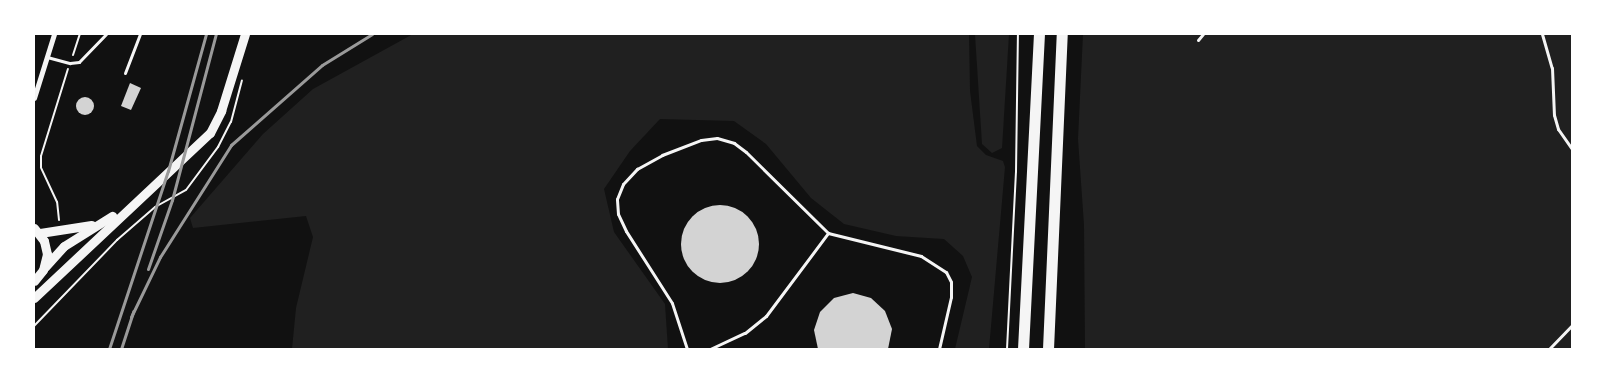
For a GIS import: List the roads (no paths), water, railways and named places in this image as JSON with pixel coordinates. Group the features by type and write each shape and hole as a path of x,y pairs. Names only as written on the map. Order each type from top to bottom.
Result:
{"main road":[{"path":"1023,349 1039,34"},
{"path":"1048,349 1062,34"}],"street":[{"path":"34,98 54,34"},
{"path":"34,298 136,198 210,133 221,112 244,34"},
{"path":"34,281 64,246 136,198"},
{"path":"37,231 60,232 105,220"},
{"path":"37,231 47,249 45,267"}],"lane":[{"path":"47,56 70,64 85,59 106,34"},
{"path":"125,73 140,34"},
{"path":"1198,40 1202,34"},
{"path":"1542,34 1551,62 1554,115 1558,129 1572,149"},
{"path":"687,349 672,303 618,214 617,199 624,184 637,169 701,140 717,138 734,143 828,233 921,256 946,272 951,282 951,297 939,349"},
{"path":"710,349 746,333 766,316 828,233"},
{"path":"1549,349 1572,325"}],"railway":[{"path":"109,349 168,171 206,34"},
{"path":"148,269 172,200 216,34"},
{"path":"131,317 160,257 231,145 322,65 372,34"},
{"path":"121,349 133,311"}]}
